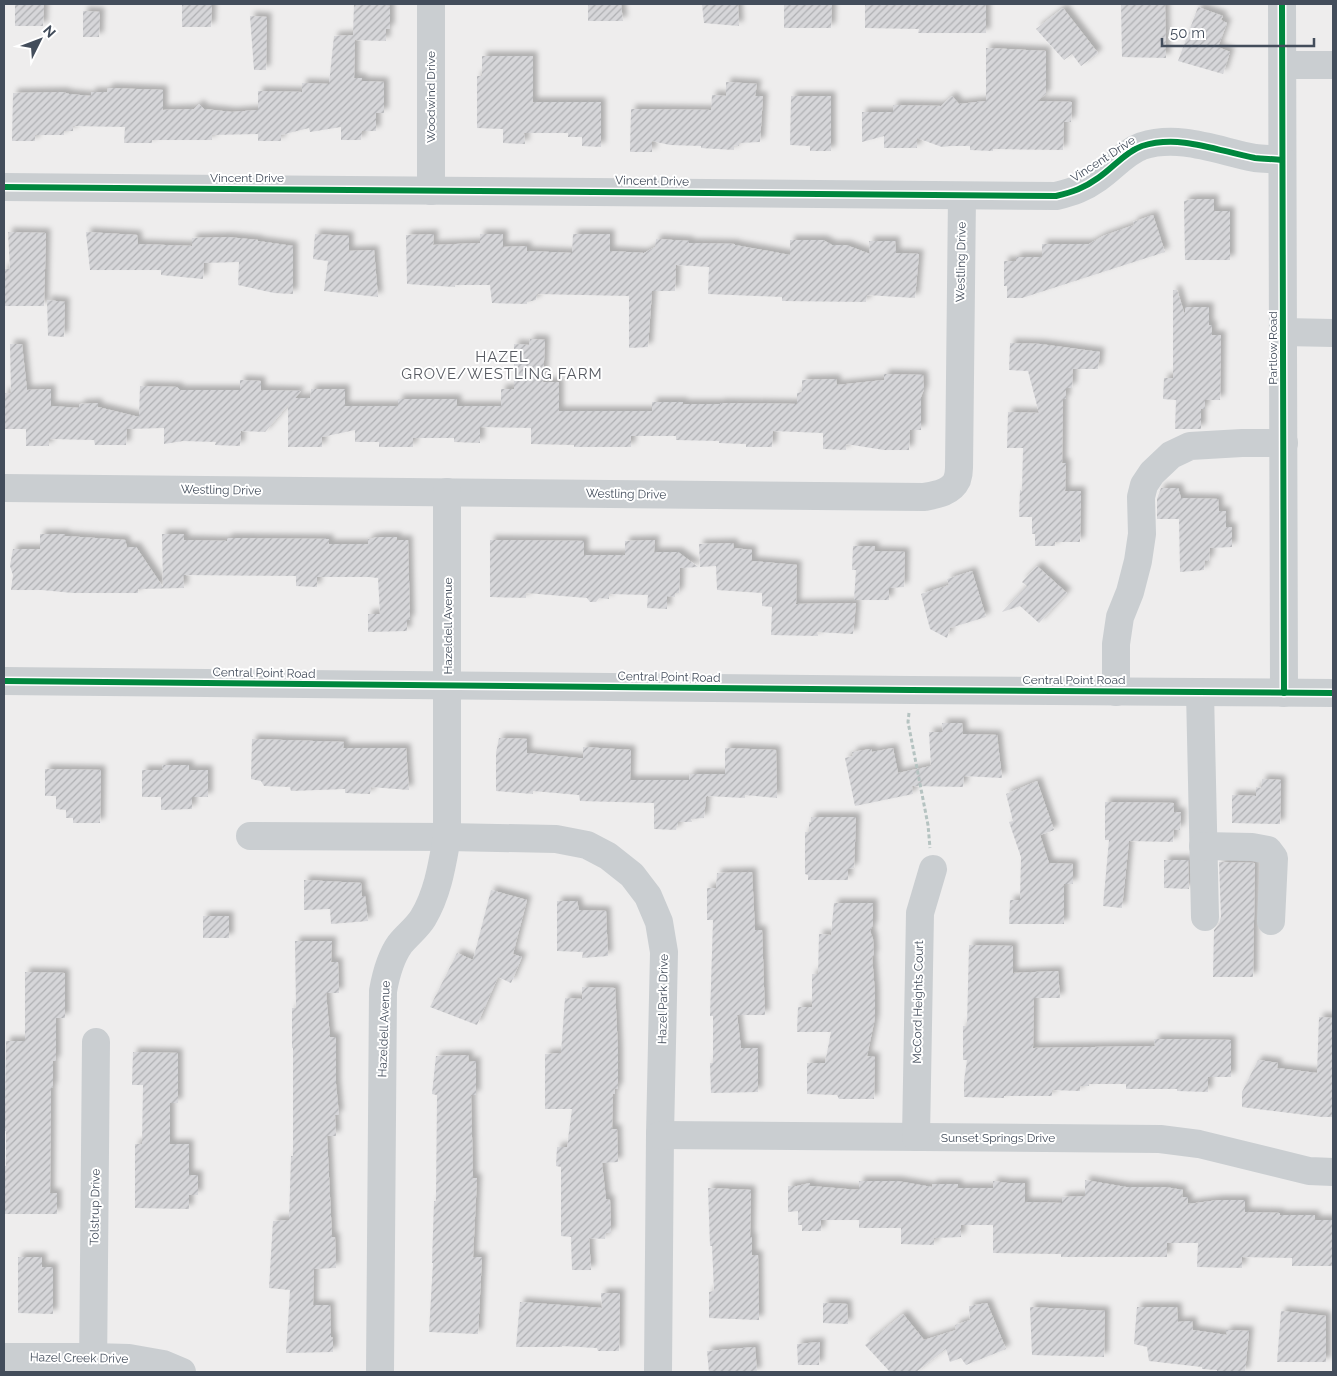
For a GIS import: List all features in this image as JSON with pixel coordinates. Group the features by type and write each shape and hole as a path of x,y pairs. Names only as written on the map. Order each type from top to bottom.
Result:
{"street":[{"name":"Woodwind Drive","path":"431,191 432,4"},
{"name":"Partlow Road","path":"1282,4 1284,693"},
{"path":"1283,65 1333,65"},
{"name":"Vincent Drive","path":"4,187 1056,196 1077,191 1099,178 1122,158 1140,147 1160,142 1181,141 1257,158 1282,160"},
{"name":"Westling Drive","path":"4,488 924,497 939,494 952,487 957,480 959,468 962,196"},
{"path":"1284,332 1333,333"},
{"path":"1116,692 1116,644 1120,617 1130,592 1138,561 1142,534 1141,497 1144,484 1148,478 1171,455 1190,446 1284,443"},
{"name":"Hazeldell Avenue","path":"380,1372 383,991 388,967 395,952 422,919 435,894 447,837 448,492"},
{"name":"Central Point Road","path":"4,681 1333,693"},
{"path":"1200,692 1205,917"},
{"name":"Hazel Park Drive","path":"250,836 556,839 587,845 608,856 632,875 648,896 659,922 664,952 658,1372"},
{"path":"1203,846 1252,847 1268,850 1274,858 1272,921"},
{"name":"McCord Heights Court","path":"916,1137 920,913 933,869"},
{"name":"Tolstrup Drive","path":"93,1364 96,1042"},
{"name":"Sunset Springs Drive","path":"660,1135 1160,1139 1199,1144 1309,1171 1333,1172"},
{"name":"Hazel Creek Drive","path":"4,1357 93,1364 129,1358 163,1364 182,1372"}],"path":[{"path":"911,690 908,722 928,825 933,869"}],"building":[{"path":"15,4 44,4 43,26 15,26"},
{"path":"182,4 212,4 211,27 182,27"},
{"path":"354,4 387,4 390,6 390,29 386,29 386,41 355,40 354,78 362,78 362,81 384,82 384,113 376,113 376,131 362,131 361,140 341,140 341,127 310,132 309,128 281,135 281,141 258,141 258,134 212,135 212,140 152,140 152,143 124,143 125,127 73,126 73,131 64,131 64,135 35,135 35,141 12,141 13,93 63,92 91,96 91,92 107,92 108,88 163,90 163,110 194,109 199,104 204,109 232,112 258,110 258,91 302,92 302,83 329,84 334,36 353,35"},
{"path":"588,4 621,4 623,21 588,21"},
{"path":"702,4 738,4 739,26 704,23"},
{"path":"784,4 832,4 831,28 784,28"},
{"path":"865,4 986,4 986,33 918,33 919,29 865,28"},
{"path":"1121,4 1165,4 1166,58 1122,57"},
{"path":"1198,7 1223,16 1221,20 1227,23 1218,47 1230,52 1223,74 1178,61"},
{"path":"1063,8 1098,53 1081,66 1072,54 1064,60 1036,29"},
{"path":"83,11 100,12 99,37 83,37"},
{"path":"250,16 267,17 266,70 254,70"},
{"path":"986,48 1046,51 1046,94 1037,101 1072,102 1071,122 1064,122 1063,150 970,150 970,146 942,147 917,138 917,148 884,148 884,136 862,142 862,112 893,112 893,105 941,106 952,96 959,104 986,101"},
{"path":"482,56 533,56 533,102 601,102 601,147 582,146 582,137 568,137 568,133 524,133 525,144 503,143 503,129 477,128 477,76 482,76"},
{"path":"726,82 757,84 755,96 763,96 760,142 739,143 739,146 734,145 734,150 670,145 652,141 652,152 630,152 631,109 711,110 712,95 726,96"},
{"path":"791,96 831,96 831,151 810,151 810,146 790,145"},
{"path":"1214,199 1214,211 1230,211 1230,260 1185,260 1184,201"},
{"path":"1153,215 1165,252 1022,298 1007,298 1007,286 1004,286 1004,261 1016,261 1016,257 1042,257 1042,244 1089,244 1103,236 1134,225 1133,222"},
{"path":"8,232 46,233 44,306 4,306 4,269 10,269"},
{"path":"86,232 137,235 138,244 192,246 192,238 227,237 293,246 293,294 274,293 238,285 239,262 204,263 203,279 161,275 161,270 90,270"},
{"path":"315,234 349,236 349,251 374,250 378,297 324,291 328,261 313,259"},
{"path":"434,234 433,245 480,243 480,234 503,234 503,247 527,246 527,251 572,253 573,234 610,234 610,251 644,253 655,247 656,239 689,241 689,243 735,244 790,255 790,240 823,240 832,245 846,245 870,254 869,241 895,241 896,253 919,254 915,298 867,295 866,302 782,301 782,297 708,294 709,267 676,265 675,291 652,291 648,347 629,348 629,296 537,294 536,300 527,302 527,304 492,303 490,285 455,285 455,287 407,284 406,235"},
{"path":"1173,290 1177,290 1185,315 1185,307 1209,307 1209,325 1212,325 1212,335 1221,335 1220,400 1205,400 1205,409 1201,409 1201,429 1175,429 1176,400 1163,399 1164,378 1173,378"},
{"path":"47,300 65,302 64,337 48,336"},
{"path":"530,339 545,340 543,382 559,382 559,411 652,411 652,402 683,402 683,404 797,404 797,393 802,392 802,380 836,379 837,385 884,380 884,374 923,375 924,389 921,397 921,430 910,430 909,450 884,450 846,444 846,450 823,449 823,433 773,431 772,447 746,447 746,444 719,443 719,441 676,440 676,436 631,436 631,447 574,447 574,445 531,444 531,428 480,427 480,443 454,442 454,438 413,438 413,447 379,447 379,442 355,442 355,430 322,437 322,447 288,447 288,405 265,432 241,431 240,446 215,445 216,442 183,441 164,444 164,428 127,429 126,445 95,445 94,440 49,439 49,446 26,446 26,429 4,429 4,393 11,393 10,344 22,344 27,390 51,389 51,406 79,408 80,404 98,403 98,407 139,417 140,386 177,387 180,390 240,390 240,380 261,381 261,390 301,391 295,398 310,398 311,389 345,389 345,406 398,406 398,399 457,399 457,406 501,406 501,389 514,389 514,344 529,345"},
{"path":"1010,343 1040,344 1100,352 1098,369 1073,369 1072,388 1066,388 1066,399 1063,399 1062,463 1066,463 1065,491 1081,491 1080,542 1055,542 1055,546 1035,546 1035,534 1032,534 1032,517 1019,517 1023,448 1007,448 1008,412 1039,413 1028,371 1009,370"},
{"path":"1161,488 1178,488 1181,498 1218,499 1219,511 1226,511 1226,527 1232,527 1232,547 1210,548 1209,561 1205,560 1204,570 1180,572 1179,519 1157,519 1157,499"},
{"path":"40,534 65,534 65,536 125,540 127,547 136,547 163,587 162,534 184,534 184,540 227,541 227,538 329,539 329,544 368,544 368,539 397,537 397,540 408,540 410,620 407,620 407,631 368,632 368,614 380,614 378,578 369,577 317,577 317,587 296,586 296,576 183,575 184,588 138,589 138,593 73,593 11,590 13,575 10,566 13,549 40,549"},
{"path":"490,540 584,541 584,555 625,555 625,541 655,540 654,552 678,552 698,567 680,568 679,593 675,593 675,597 667,596 667,609 647,608 648,595 609,594 609,599 599,598 596,602 590,602 587,598 526,593 526,598 490,597"},
{"path":"733,543 734,548 752,550 752,561 797,565 796,604 856,603 853,634 817,632 818,636 771,635 772,607 762,606 762,593 717,590 716,566 700,567 699,544"},
{"path":"853,546 875,546 874,551 905,552 904,587 889,588 889,600 854,600 856,570 852,570"},
{"path":"1037,566 1067,593 1039,623 1020,606 1002,612 1027,586 1022,582"},
{"path":"972,571 986,617 950,628 947,638 930,629 921,594 949,585 947,579"},
{"path":"942,723 962,723 963,734 997,735 1002,778 964,776 963,787 912,786 913,794 855,806 845,758 853,756 852,752 871,749 872,752 893,748 898,773 931,766 929,732 943,732"},
{"path":"499,738 527,739 527,753 578,758 583,758 583,747 631,750 630,780 689,780 690,774 725,774 725,748 776,750 777,798 745,795 745,798 707,796 704,818 691,819 692,822 678,822 676,830 654,829 654,803 580,801 579,795 533,791 533,794 496,791 496,753"},
{"path":"252,739 344,742 343,748 406,748 409,790 371,787 370,794 345,793 345,789 291,791 290,787 264,786 261,781 251,779"},
{"path":"162,765 189,765 189,770 208,770 208,797 192,797 192,809 161,810 161,797 142,797 142,770 163,770"},
{"path":"45,769 101,770 100,823 73,823 73,818 66,818 66,810 56,809 56,796 45,796"},
{"path":"1262,779 1281,780 1280,824 1232,823 1232,795 1256,796 1256,787 1261,788"},
{"path":"1037,781 1054,830 1040,835 1049,863 1073,864 1073,884 1064,884 1064,924 1009,924 1010,900 1020,900 1021,857 1009,822 1013,821 1006,794"},
{"path":"1105,802 1174,803 1174,812 1181,812 1180,830 1174,829 1173,842 1129,841 1122,908 1103,906 1109,840 1105,840"},
{"path":"811,817 856,817 854,868 848,869 848,880 808,880 808,875 805,874 805,832 809,832"},
{"path":"1164,860 1188,860 1189,889 1164,888"},
{"path":"1219,862 1255,863 1253,977 1213,977 1214,930 1219,924 1221,917"},
{"path":"752,872 755,930 762,930 765,1015 737,1015 741,1048 758,1048 758,1092 711,1093 710,1063 713,1063 713,1016 710,1016 713,920 707,920 707,888 716,888 717,873"},
{"path":"304,880 361,883 362,896 365,896 368,921 331,924 330,909 304,910"},
{"path":"491,890 527,900 513,954 522,957 511,983 498,977 477,1025 430,1007 457,953 473,960"},
{"path":"557,901 577,901 579,910 606,911 608,956 582,958 583,952 557,951"},
{"path":"834,903 873,903 873,925 870,931 873,939 874,956 872,956 875,1018 867,1056 875,1057 874,1099 839,1099 837,1095 807,1094 807,1063 825,1063 831,1032 797,1032 798,1007 812,1007 812,974 818,974 819,934 831,935"},
{"path":"203,916 229,916 229,938 203,938"},
{"path":"295,941 332,941 331,962 338,962 339,993 326,993 330,1037 336,1037 336,1084 339,1115 335,1115 336,1136 327,1136 332,1237 335,1237 336,1268 314,1269 313,1305 330,1305 333,1352 286,1353 290,1290 269,1288 273,1221 289,1220 291,1156 293,1156 292,1008 296,1008"},
{"path":"969,945 1013,946 1013,973 1058,971 1060,998 1034,998 1033,1048 1155,1046 1154,1039 1231,1040 1231,1077 1208,1077 1208,1092 1177,1091 1177,1089 1126,1089 1126,1084 1089,1084 1089,1086 1080,1086 1080,1091 1052,1090 1052,1096 964,1097 967,1060 963,1060 963,1026 967,1026"},
{"path":"25,972 65,973 65,1018 56,1018 56,1061 53,1061 53,1087 51,1088 50,1193 57,1193 57,1214 4,1214 6,1041 25,1041"},
{"path":"582,987 615,988 618,1089 615,1088 615,1094 613,1094 612,1129 617,1129 618,1162 602,1163 606,1199 610,1200 611,1233 606,1233 605,1239 589,1238 591,1270 572,1270 571,1237 561,1236 561,1167 556,1166 557,1147 567,1147 572,1109 545,1109 545,1054 561,1053 565,998 582,999"},
{"path":"1319,1017 1333,1018 1333,1117 1242,1107 1242,1092 1258,1060 1278,1063 1277,1068 1317,1073"},
{"path":"133,1052 178,1053 178,1103 170,1103 170,1144 189,1144 189,1175 198,1175 198,1195 189,1195 189,1209 135,1208 135,1144 142,1144 143,1085 132,1085"},
{"path":"468,1055 469,1062 476,1061 476,1095 471,1095 473,1178 477,1178 473,1257 482,1257 478,1334 429,1332 434,1201 436,1201 437,1095 432,1094 436,1056"},
{"path":"1085,1180 1126,1187 1165,1187 1183,1190 1182,1197 1188,1197 1188,1204 1219,1200 1245,1200 1245,1212 1315,1215 1315,1220 1333,1220 1333,1266 1292,1266 1292,1258 1242,1257 1242,1268 1197,1267 1198,1243 1167,1243 1167,1257 1061,1257 1061,1254 993,1253 993,1225 961,1225 961,1237 934,1238 934,1245 901,1244 901,1228 859,1228 859,1220 821,1220 821,1231 802,1231 802,1225 798,1225 798,1211 788,1212 788,1186 810,1183 810,1186 859,1190 859,1181 897,1181 932,1187 932,1184 958,1184 958,1188 993,1188 993,1181 1025,1183 1025,1202 1062,1203 1062,1197 1085,1196"},
{"path":"708,1188 751,1190 750,1237 752,1237 752,1255 758,1255 759,1320 709,1318 709,1292 714,1291"},
{"path":"18,1257 42,1257 42,1267 53,1267 53,1314 18,1313"},
{"path":"601,1293 620,1293 619,1351 598,1351 597,1348 562,1346 516,1347 520,1302 602,1308"},
{"path":"823,1303 847,1304 848,1324 823,1323"},
{"path":"987,1303 1006,1349 966,1365 961,1358 950,1362 946,1349 916,1372 890,1372 865,1345 903,1314 924,1340 956,1330 955,1325 970,1320 969,1306"},
{"path":"1030,1307 1105,1311 1104,1357 1032,1355"},
{"path":"1137,1307 1177,1307 1178,1322 1192,1321 1193,1330 1227,1335 1226,1330 1249,1331 1245,1372 1217,1372 1217,1370 1202,1369 1202,1367 1149,1361 1147,1347 1134,1344"},
{"path":"1281,1311 1326,1316 1326,1362 1277,1362"},
{"path":"820,1342 819,1365 798,1365 797,1344"},
{"path":"755,1347 757,1372 709,1372 707,1351"}],"cycle path":[{"path":"1282,4 1284,693"},
{"path":"4,187 1056,196 1088,184 1104,174 1130,152 1142,146 1156,143 1185,143 1255,158 1282,160"},
{"path":"4,681 1333,693"}],"district":[{"name":"HAZEL GROVE/WESTLING FARM","path":"502,366"}]}
